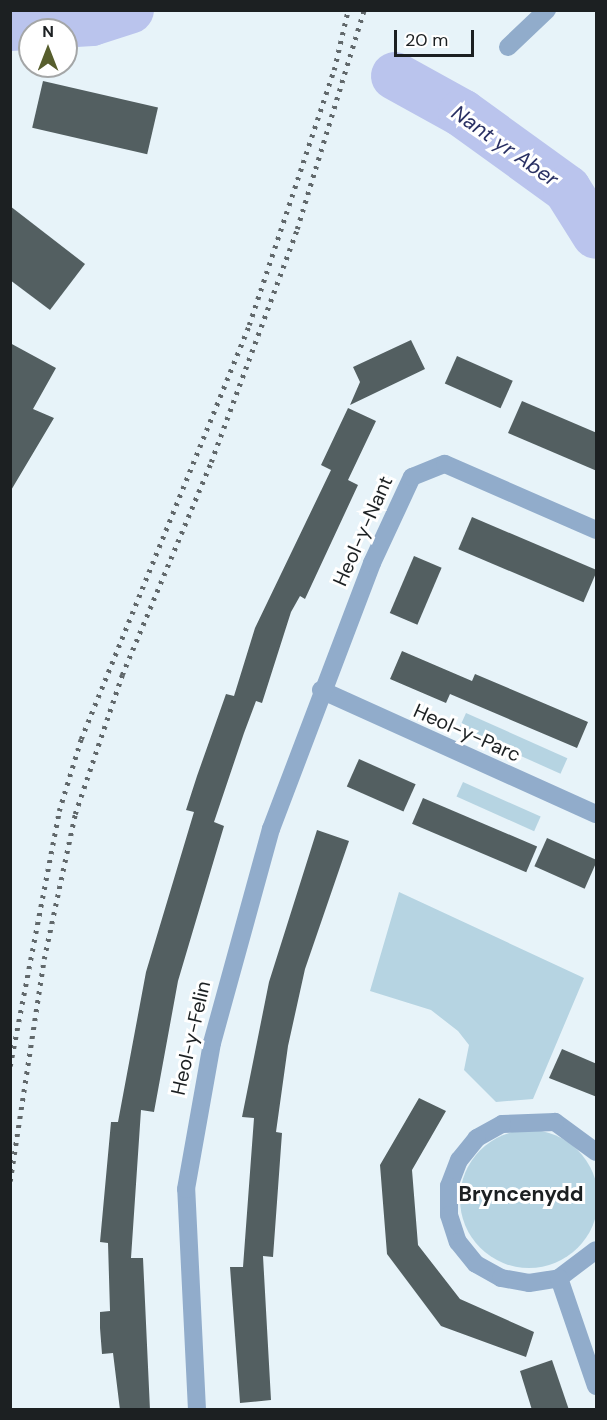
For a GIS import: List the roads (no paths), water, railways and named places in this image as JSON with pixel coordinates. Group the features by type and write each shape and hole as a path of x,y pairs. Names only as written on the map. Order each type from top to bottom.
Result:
{"street":[{"path":"508,47 547,10"},
{"name":"Heol-y-Nant","path":"321,690 412,477 427,468 445,464 597,530"},
{"name":"Heol-y-Parc","path":"321,690 597,814"},
{"name":"Heol-y-Felin","path":"197,1410 185,1232 192,1141 237,939 321,690"},
{"path":"597,1152 555,1122 502,1124 477,1138 459,1160 449,1186 449,1215 458,1242 476,1264 501,1278 529,1283 559,1278 597,1250"},
{"path":"559,1278 597,1386"}],"waterway":[{"name":"Nant yr Aber","path":"10,27 92,22 130,10"},
{"name":"Nant yr Aber","path":"395,76 462,113 567,189 596,235"}],"railway":[{"path":"10,1066 59,811 81,739 249,325 334,70 348,10"},
{"path":"10,1181 44,959 75,814 122,675 211,462 297,229 364,10"}],"district":[{"name":"Bryncenydd","path":"521,1194"}]}
